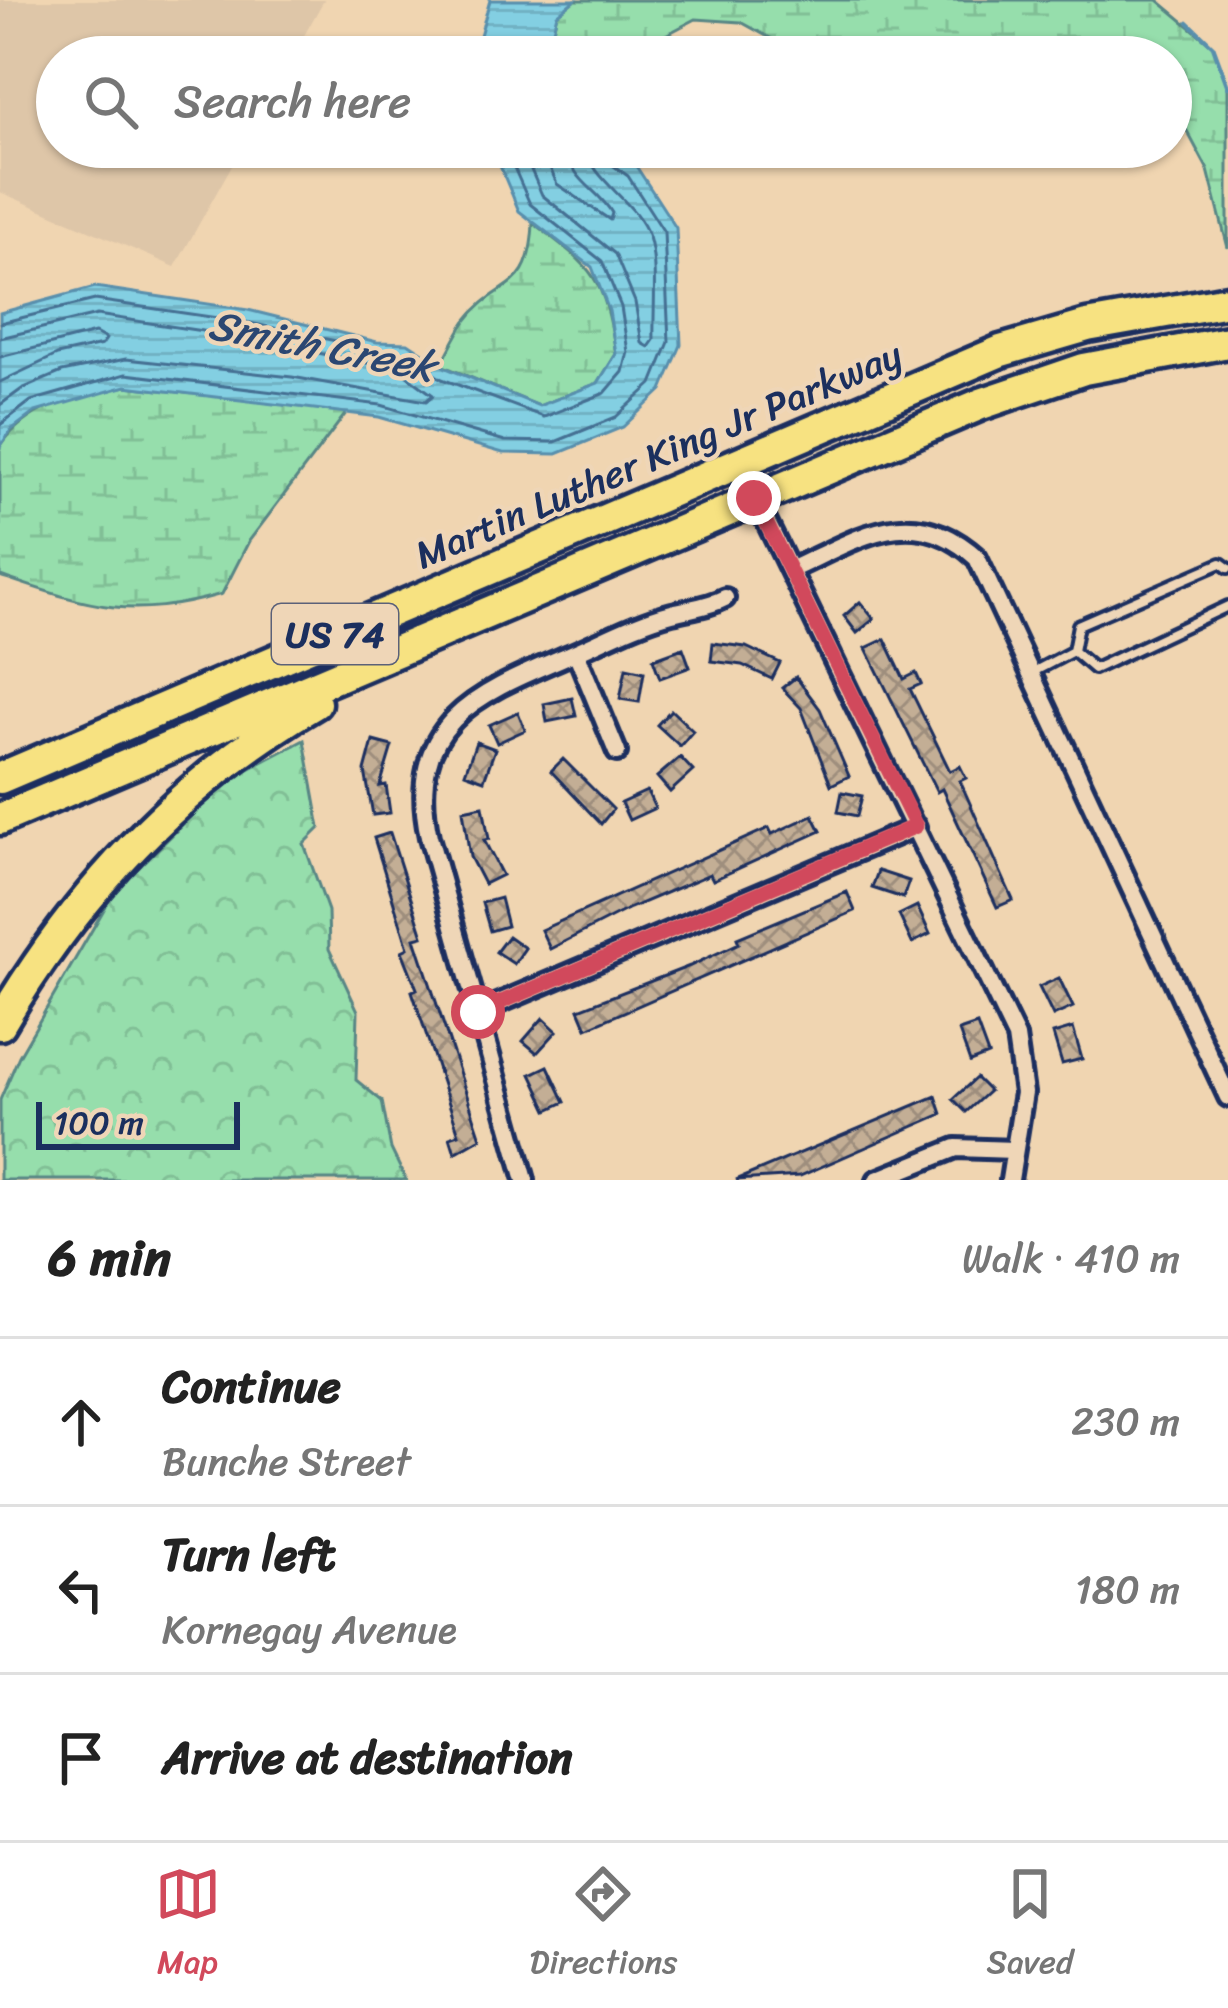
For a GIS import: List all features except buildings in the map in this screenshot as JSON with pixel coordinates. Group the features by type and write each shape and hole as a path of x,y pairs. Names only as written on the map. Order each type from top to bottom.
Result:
{"highway":[{"name":"Martin Luther King Jr Parkway","path":"0,778 984,358 1087,326 1228,301"},
{"name":"Martin Luther King Jr Parkway","path":"0,819 754,498 1030,386 1136,357 1228,342"},
{"path":"0,1024 62,928 168,812 284,721 415,644"}],"street":[{"path":"754,498 1016,1037 1024,1093 1010,1180"},
{"path":"790,570 873,532 922,524 956,539 977,558 1228,1097"},
{"path":"525,1180 425,817 428,760 448,724 476,696 576,652 725,598"},
{"path":"576,652 617,752"},
{"path":"478,1012 916,826"},
{"path":"878,1180 956,1148 1014,1150"}],"lane":[{"path":"1073,651 1078,625 1194,573 1221,563 1228,568"},
{"path":"1073,651 1094,669 1228,606"},
{"path":"1033,671 1073,651"}],"shaded area":[{"path":"0,0 324,0 304,36 36,36 36,168 230,168 175,267 0,192"}],"green space":[{"path":"575,0 1158,0 1213,46 1228,87 1228,248 1208,170 1192,140 1192,36 767,36 741,22 696,19 664,36 551,36 557,14"},
{"path":"533,223 593,276 607,307 616,354 598,383 539,406 441,365 465,322 519,275 531,247"},
{"path":"126,386 347,412 249,541 222,594 160,607 109,606 0,576 0,447 11,432 40,411"},
{"path":"304,740 320,828 304,844 328,911 329,949 358,1011 356,1080 382,1101 391,1149 406,1180 0,1180 0,1100 19,1056 114,892 228,780"}],"water":[{"path":"490,0 575,0 557,14 551,36 480,36"},
{"name":"Smith Creek","path":"501,168 637,168 676,228 681,345 662,390 623,427 557,454 503,453 379,417 126,386 35,412 11,430 0,447 0,313 95,287 248,310 377,342 408,343 446,368 539,406 598,383 616,354 609,311 592,267 519,211"}],"waterway":[{"path":"1188,22 1213,46 1228,87"}],"route":[{"path":"478,1012 916,826 754,498"}]}
